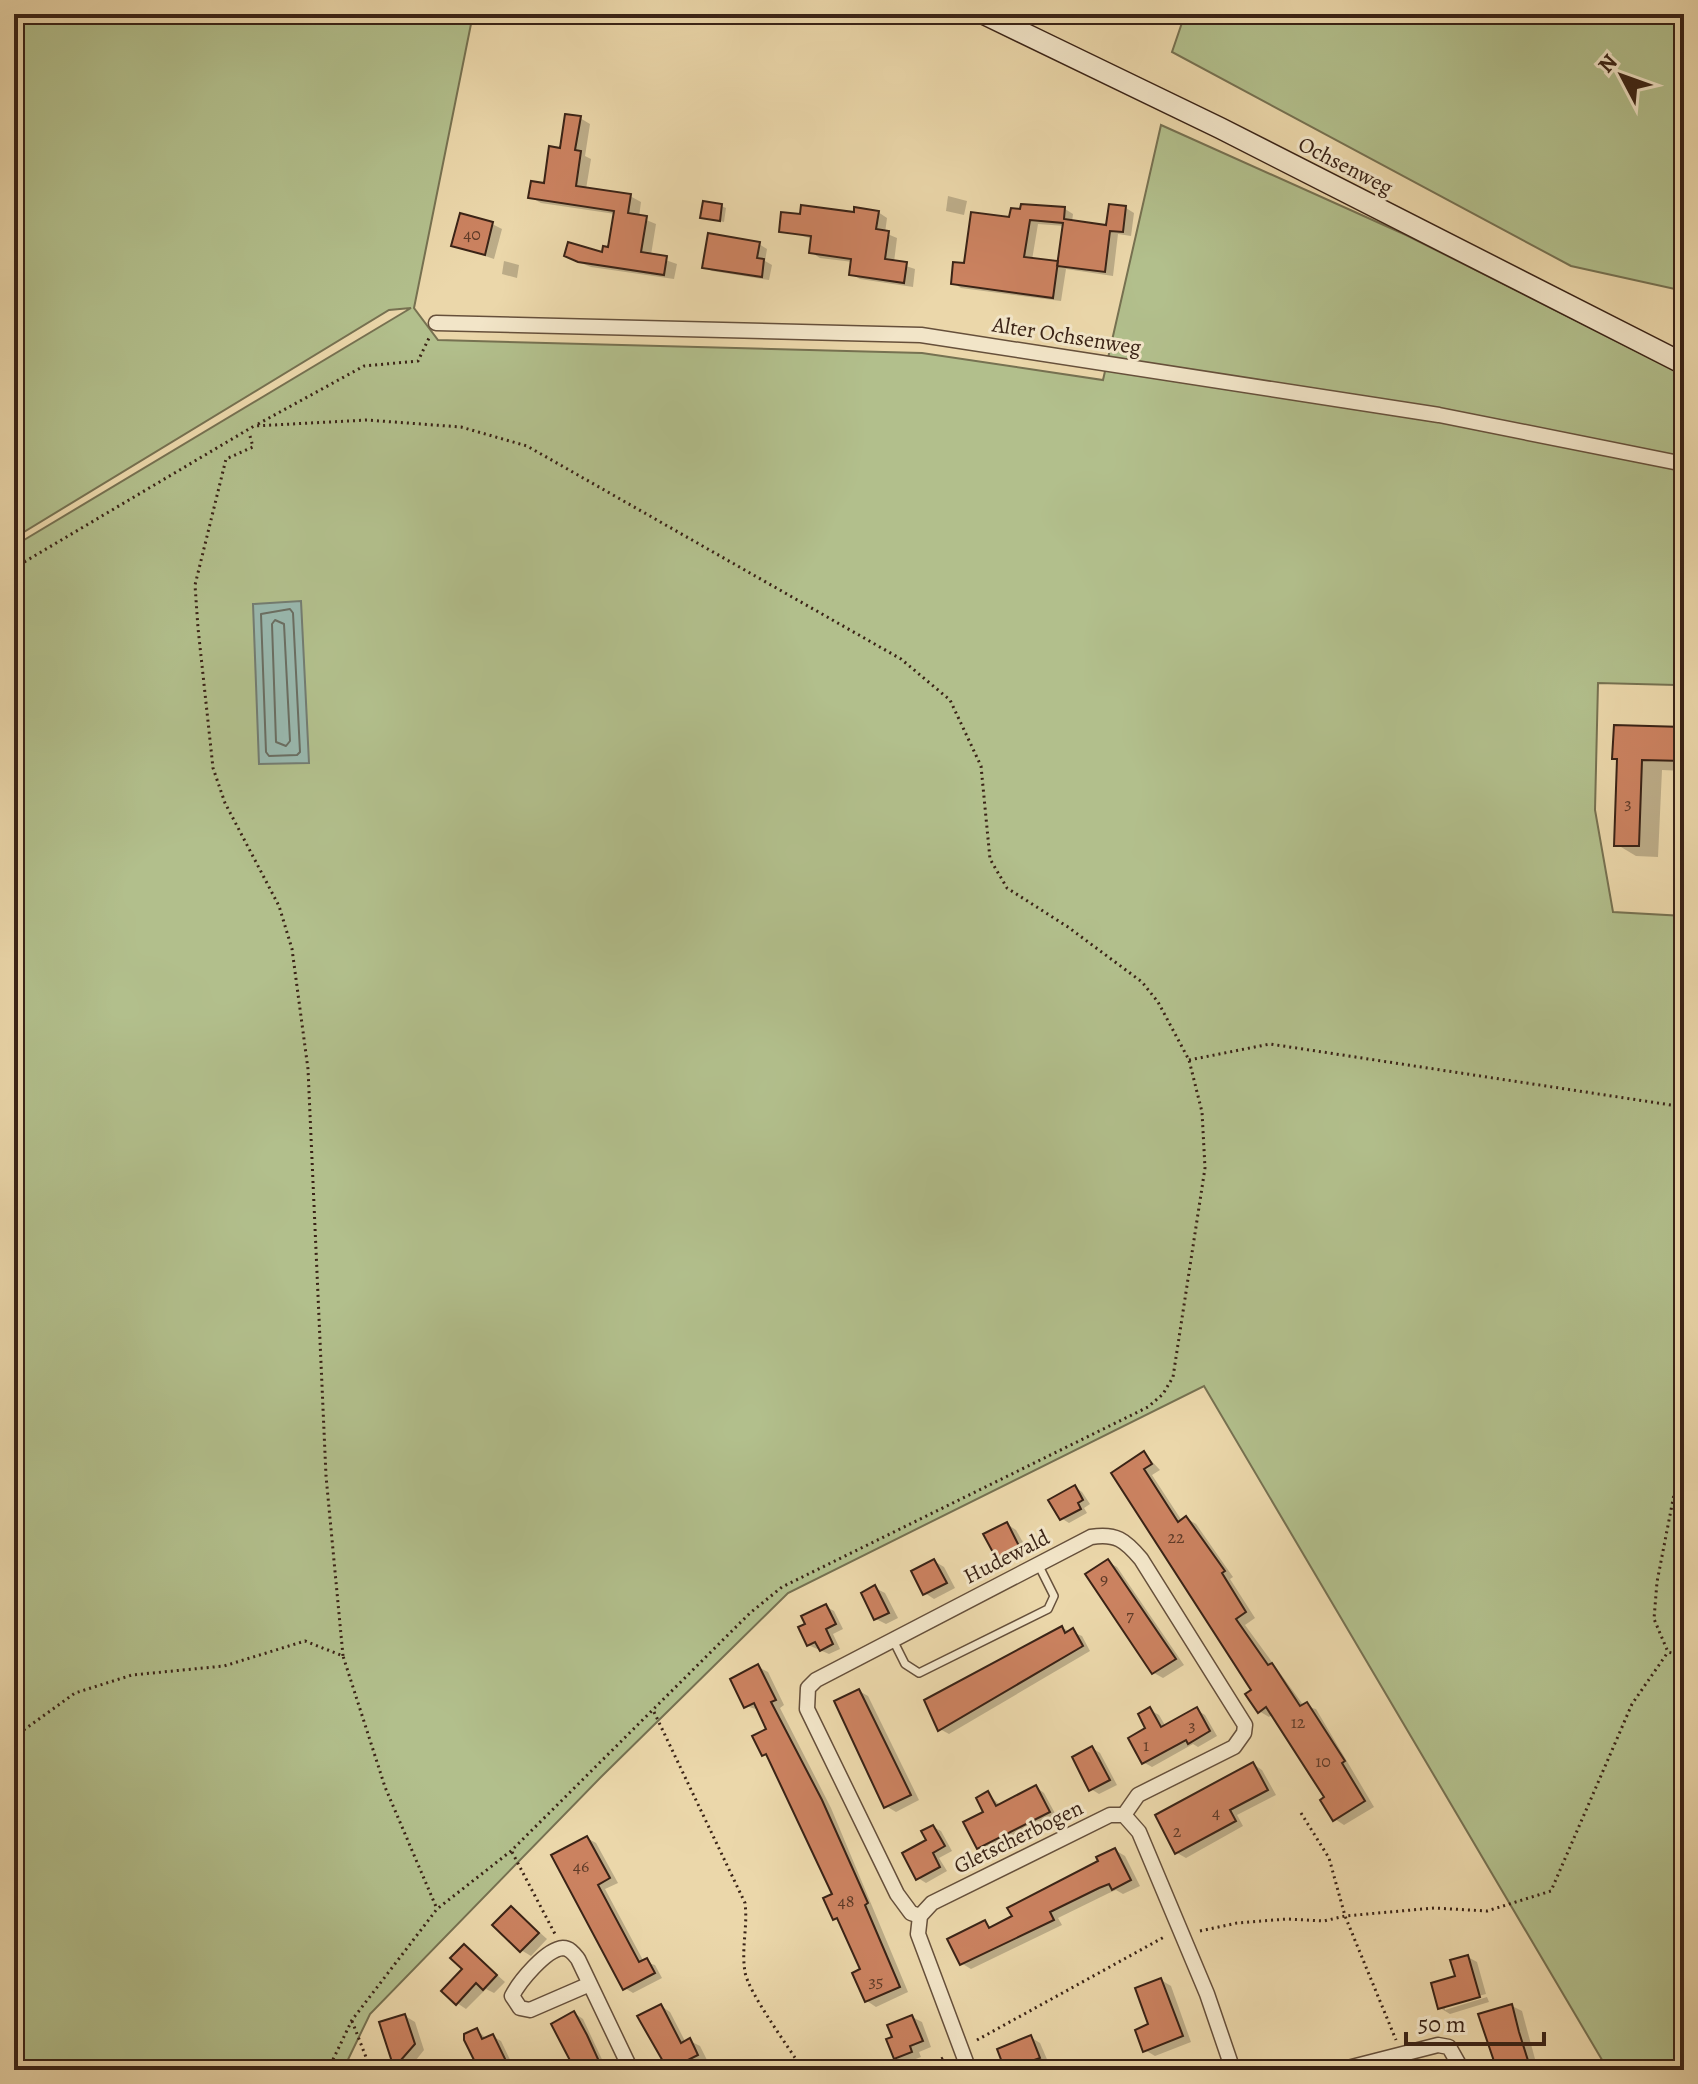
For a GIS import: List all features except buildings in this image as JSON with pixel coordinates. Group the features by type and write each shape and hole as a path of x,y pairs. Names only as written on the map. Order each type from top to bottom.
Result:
{"main road":[{"name":"Ochsenweg","path":"984,14 1220,128 1684,364"}],"street":[{"name":"Alter Ochsenweg","path":"436,323 921,335 1439,415 1684,464"},
{"name":"Hudewald","path":"920,1916 911,1913 897,1894 807,1709 805,1698 816,1680 1091,1537 1107,1534 1128,1543 1245,1725 1244,1733 1234,1747 1138,1795 1124,1815"},
{"name":"Gletscherbogen","path":"920,1916 932,1903 1028,1855 1110,1815 1124,1815"},
{"path":"1124,1815 1139,1832 1233,2070"},
{"path":"920,1916 918,1934 969,2070"},
{"path":"590,1984 530,2010 520,2008 512,1996 516,1987 550,1954 562,1948 578,1959 590,1984 631,2070"},
{"path":"1340,2070 1438,2045 1449,2047 1462,2070"}],"lane":[{"path":"893,1639 905,1664 919,1673 1048,1609 1054,1596 1038,1564"}],"path":[{"path":"14,568 254,426 364,366 418,361 436,323"},
{"path":"254,426 367,420 398,422 461,427 527,446 901,659 950,700 981,766 990,859 1007,888 1068,927 1142,982 1158,1002 1189,1060 1202,1112 1205,1168 1173,1377 1163,1394 1148,1407 782,1587 750,1613 654,1712 511,1851 437,1909 352,2020 328,2070"},
{"path":"250,436 253,447 226,459 195,585 213,768 225,803 279,906 292,949 308,1069 326,1476 343,1656 385,1787 437,1909"},
{"path":"1189,1060 1270,1044 1684,1107"},
{"path":"1668,1652 1654,1619 1657,1582 1684,1443"},
{"path":"14,1737 75,1693 132,1675 224,1666 305,1641 343,1656"},
{"path":"1668,1652 1684,1656"},
{"path":"920,2070 1181,1932 1237,1923 1287,1919 1324,1921 1345,1916 1434,1908 1487,1911 1551,1891 1632,1704 1668,1652"},
{"path":"654,1712 745,1903 748,1924 743,1947 745,1977 803,2070"},
{"path":"1301,1813 1329,1858 1345,1916 1402,2054"},
{"path":"511,1851 562,1948"},
{"path":"352,2020 371,2070"}],"green space":[{"path":"14,14 473,14 414,308 438,340 922,353 1103,380 1161,125 1406,235 1684,375 1684,492 1676,685 1598,683 1595,810 1613,912 1684,916 1684,2070 1608,2070 1204,1386 788,1593 601,1777 370,2014 343,2070 14,2070 14,546 411,308 389,310 14,538"},
{"path":"1185,14 1684,14 1684,291 1571,266 1172,52"}],"water":[{"path":"301,601 309,763 259,764 253,604"}]}
